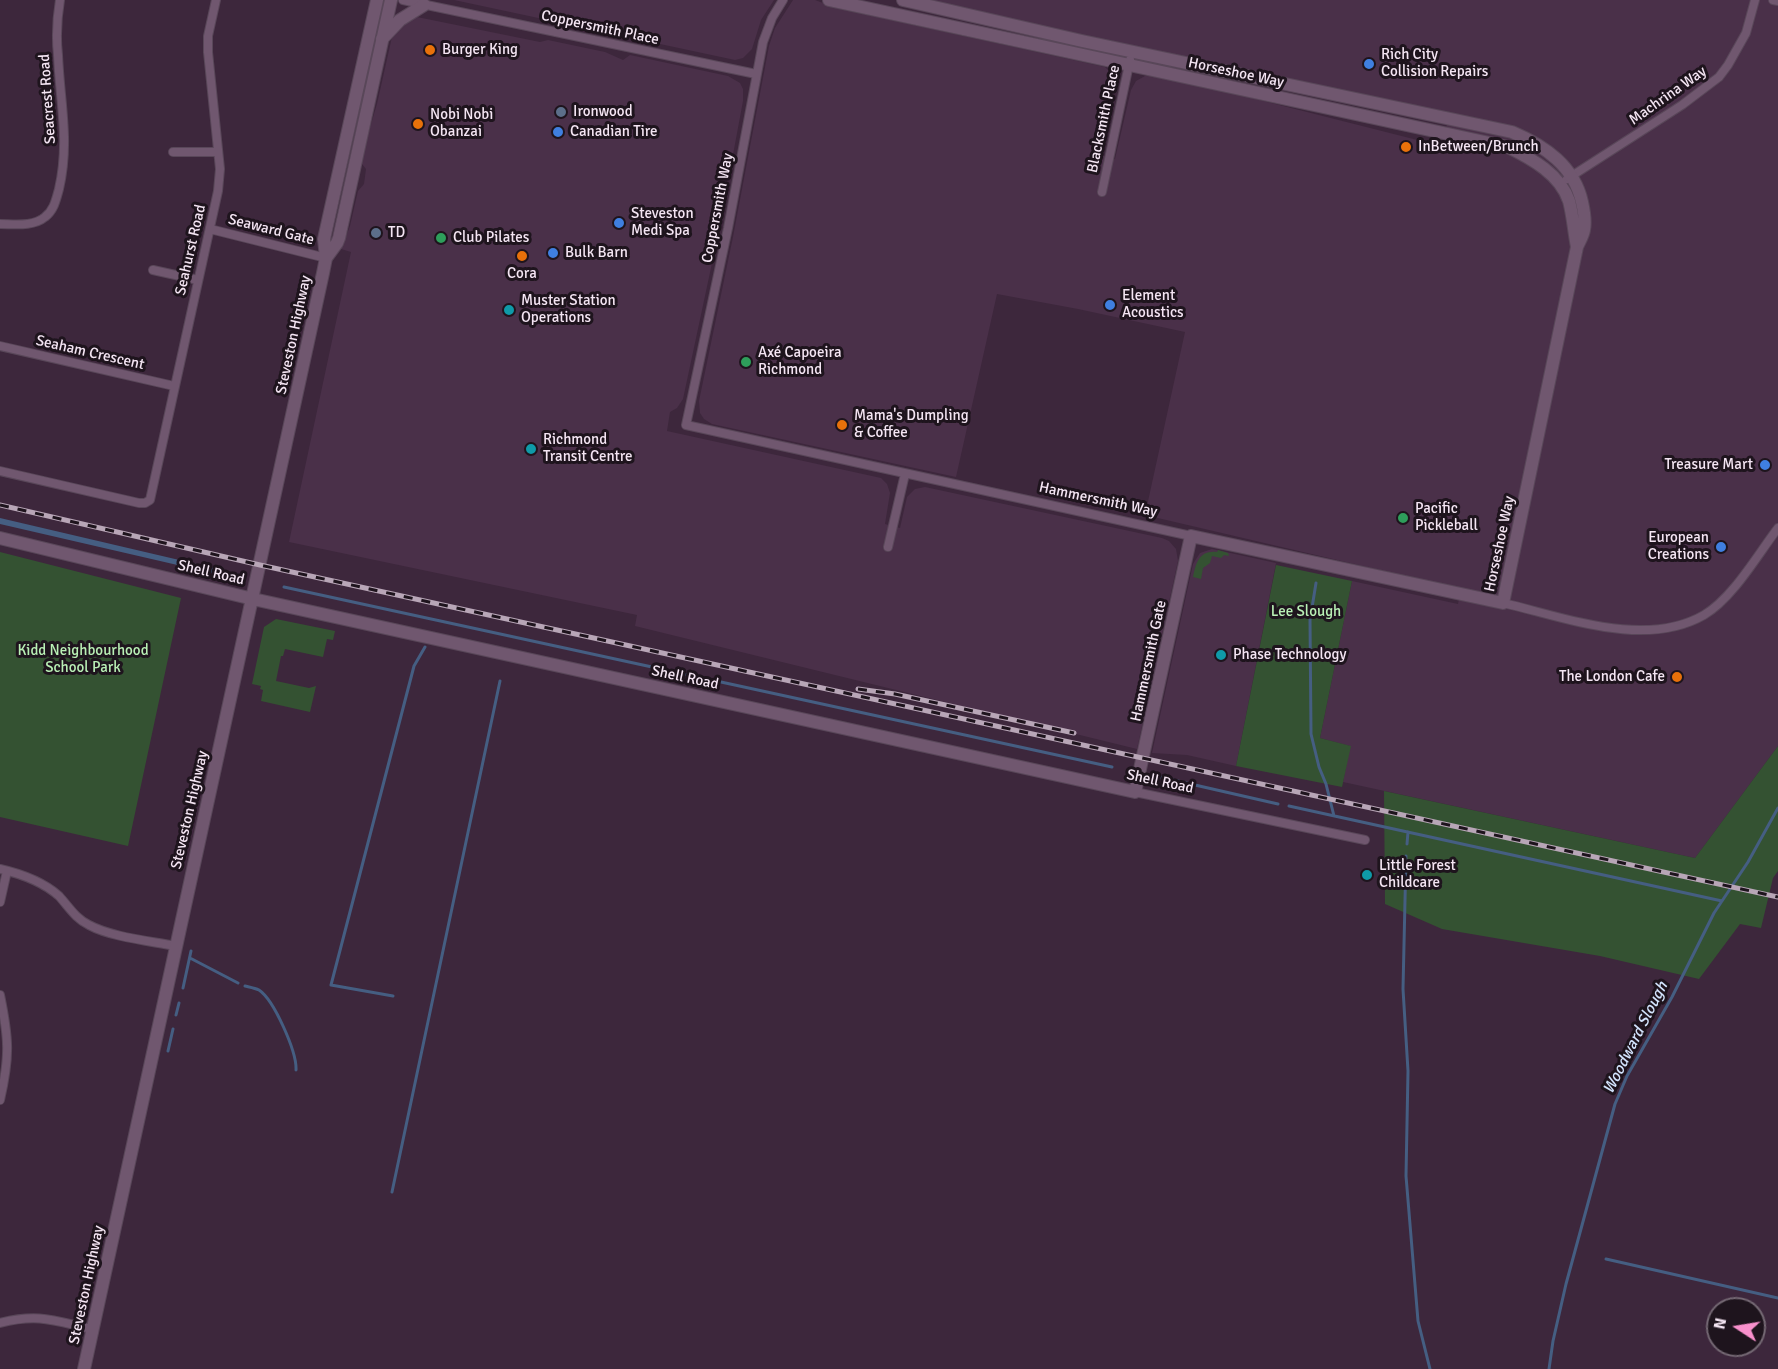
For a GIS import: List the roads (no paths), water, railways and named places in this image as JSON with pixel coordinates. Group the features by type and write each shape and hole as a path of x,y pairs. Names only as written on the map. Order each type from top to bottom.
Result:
{"street":[{"name":"Seacrest Road","path":"0,224 27,224 40,221 51,211 58,195 66,146 58,56 60,0"},
{"name":"Seahurst Road","path":"0,471 139,503 147,503 153,490 218,191 220,169 208,52 208,36 216,0"},
{"name":"Steveston Highway","path":"84,1369 326,258 324,239 377,0"},
{"name":"Steveston Highway","path":"326,258 339,237 391,0"},
{"name":"Coppersmith Place","path":"403,0 756,74"},
{"name":"Coppersmith Way","path":"686,425 728,228 765,32 783,0"},
{"name":"Horseshoe Way","path":"829,0 1436,134 1508,147 1537,162 1566,193 1577,248"},
{"name":"Horseshoe Way","path":"903,0 1512,132 1541,146 1558,160 1572,176 1580,196 1584,229 1577,248 1503,603 1619,629 1641,631 1673,626 1705,614 1729,593 1778,528"},
{"name":"Machrina Way","path":"1559,184 1682,105 1719,77 1728,66 1746,33 1755,0"},
{"path":"1773,0 1778,1"},
{"path":"381,40 400,20 424,5"},
{"path":"935,23 938,9"},
{"name":"Blacksmith Place","path":"1102,192 1132,51"},
{"path":"173,152 218,152"},
{"name":"Seaward Gate","path":"210,229 326,258"},
{"path":"153,270 198,280"},
{"name":"Seaham Crescent","path":"0,346 174,386"},
{"name":"Hammersmith Way","path":"686,425 1503,603"},
{"path":"888,547 904,474"},
{"name":"Hammersmith Gate","path":"1135,792 1191,536"},
{"name":"Shell Road","path":"0,538 253,599 1135,792 1365,840"},
{"path":"0,902 4,870 35,880 47,887 60,897 73,914 90,926 175,946"},
{"path":"0,995 6,1022 8,1053 0,1100"},
{"path":"0,1323 25,1317 39,1317 92,1329"}],"water":[{"path":"0,518 239,574 238,579 0,524"}],"waterway":[{"path":"1316,583 1310,620 1311,734 1334,816"},
{"path":"284,587 1112,767"},
{"path":"393,996 331,985 414,666 425,647"},
{"path":"392,1192 500,681"},
{"path":"1160,777 1278,804"},
{"path":"1289,806 1722,901"},
{"name":"Woodward Slough","path":"1549,1369 1566,1284 1615,1104 1627,1076 1672,997 1714,913 1748,862 1778,808"},
{"path":"1407,844 1408,832"},
{"path":"1406,856 1403,989 1408,1071 1406,1176 1418,1321 1430,1369"},
{"path":"183,988 191,951"},
{"path":"190,958 238,983"},
{"path":"245,986 259,990 278,1015 293,1051 296,1070"},
{"path":"176,1015 179,1003"},
{"path":"168,1051 173,1029"},
{"path":"1606,1259 1778,1298"}],"railway":[{"path":"0,505 260,565 1778,897"},
{"path":"858,689 895,694 1074,733"}],"place":[{"name":"Burger King","path":"430,50"},
{"name":"Rich City Collision Repairs","path":"1369,64"},
{"name":"Ironwood","path":"561,112"},
{"name":"Nobi Nobi Obanzai","path":"418,124"},
{"name":"Canadian Tire","path":"558,132"},
{"name":"InBetween/Brunch","path":"1406,147"},
{"name":"Steveston Medi Spa","path":"619,223"},
{"name":"TD","path":"376,233"},
{"name":"Club Pilates","path":"441,238"},
{"name":"Bulk Barn","path":"553,253"},
{"name":"Cora","path":"522,256"},
{"name":"Element Acoustics","path":"1110,305"},
{"name":"Muster Station Operations","path":"509,310"},
{"name":"Axé Capoeira Richmond","path":"746,362"},
{"name":"Mama's Dumpling & Coffee","path":"842,425"},
{"name":"Richmond Transit Centre","path":"531,449"},
{"name":"Treasure Mart","path":"1765,465"},
{"name":"Pacific Pickleball","path":"1403,518"},
{"name":"European Creations","path":"1721,547"},
{"name":"Phase Technology","path":"1221,655"},
{"name":"The London Cafe","path":"1677,677"},
{"name":"Little Forest Childcare","path":"1367,875"}],"park label":[{"name":"Lee Slough","path":"1306,612"},
{"name":"Kidd Neighbourhood School Park","path":"83,660"}]}
